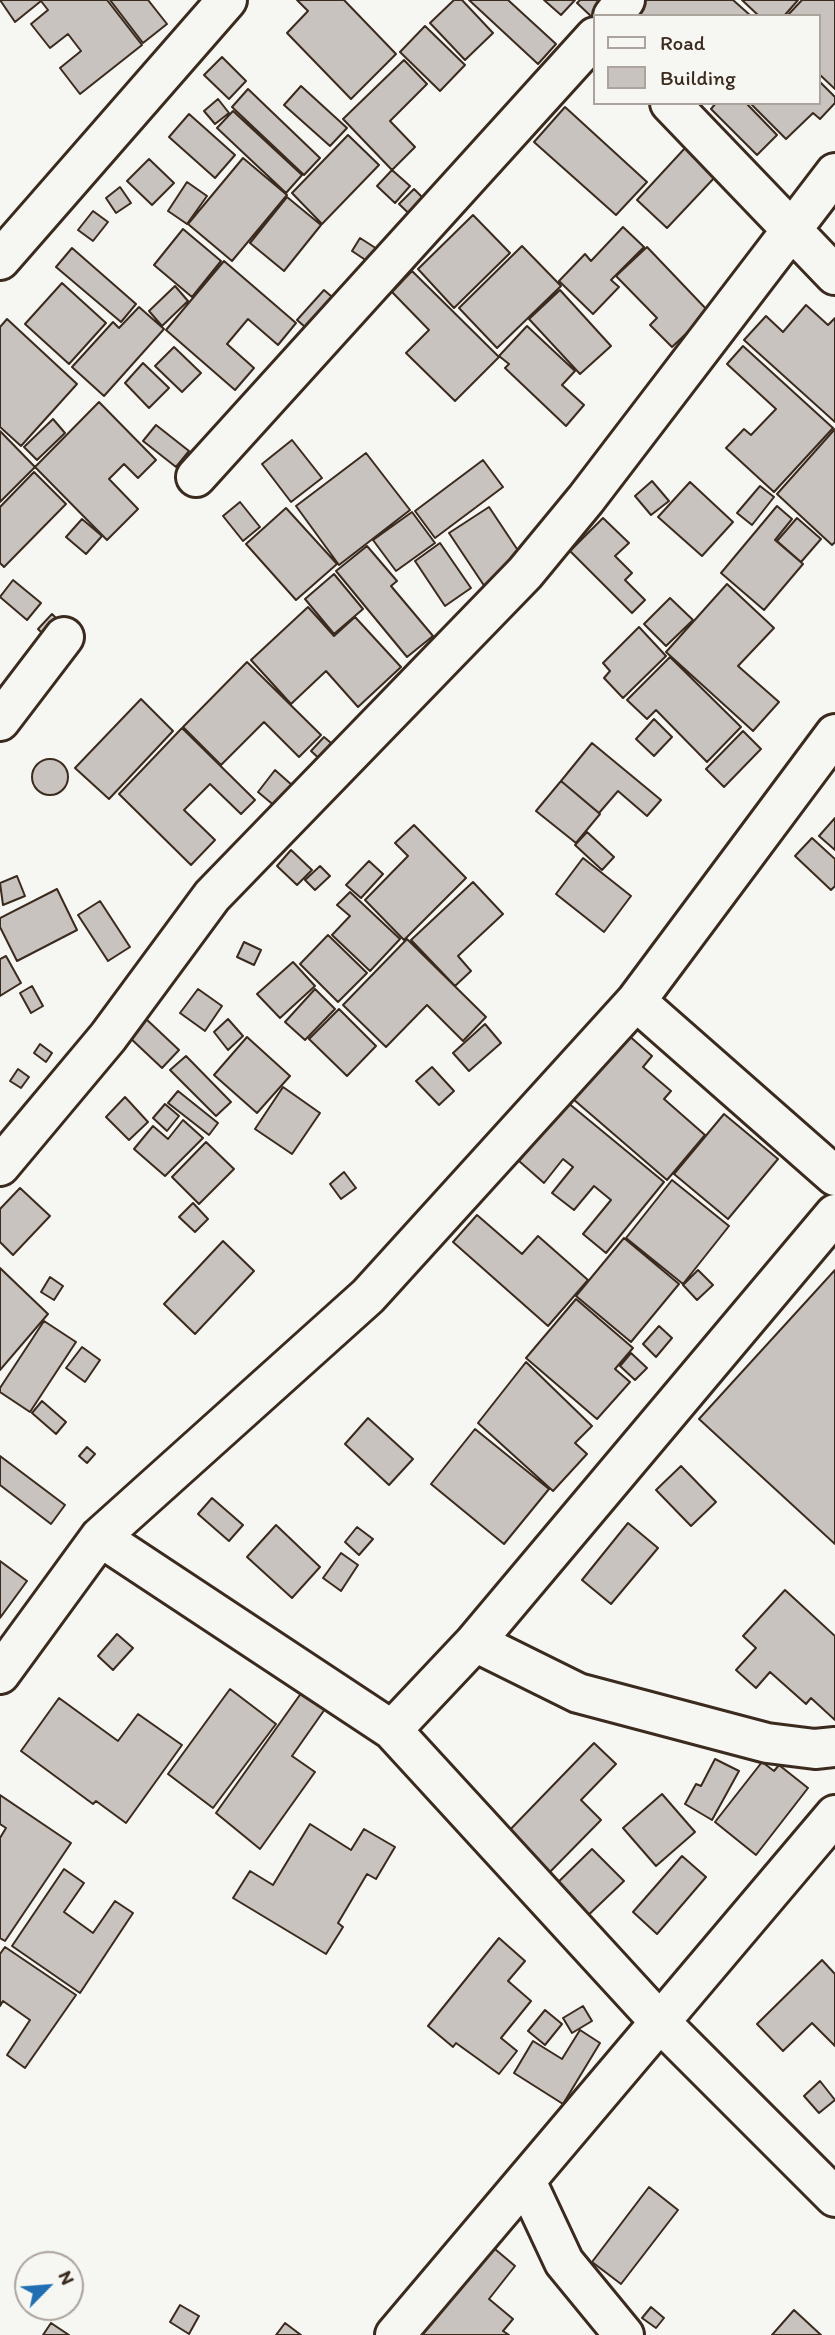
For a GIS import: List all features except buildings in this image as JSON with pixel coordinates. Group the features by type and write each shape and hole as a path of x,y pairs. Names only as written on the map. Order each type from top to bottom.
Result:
{"street":[{"path":"0,260 227,0"},
{"path":"196,477 594,38"},
{"path":"672,105 835,275"},
{"path":"0,1166 108,1037 212,895 525,573 586,499 835,173"},
{"path":"0,721 64,637"},
{"path":"0,1674 100,1537 368,1296 636,1001 835,734"},
{"path":"636,1001 835,1176"},
{"path":"392,1730 475,1642 835,1214"},
{"path":"100,1537 392,1730 659,2021 835,2197"},
{"path":"475,1642 578,1693 767,1743 815,1749 835,1747"},
{"path":"395,2335 527,2183 659,2021 835,1815"},
{"path":"527,2183 564,2262 624,2335"}]}
